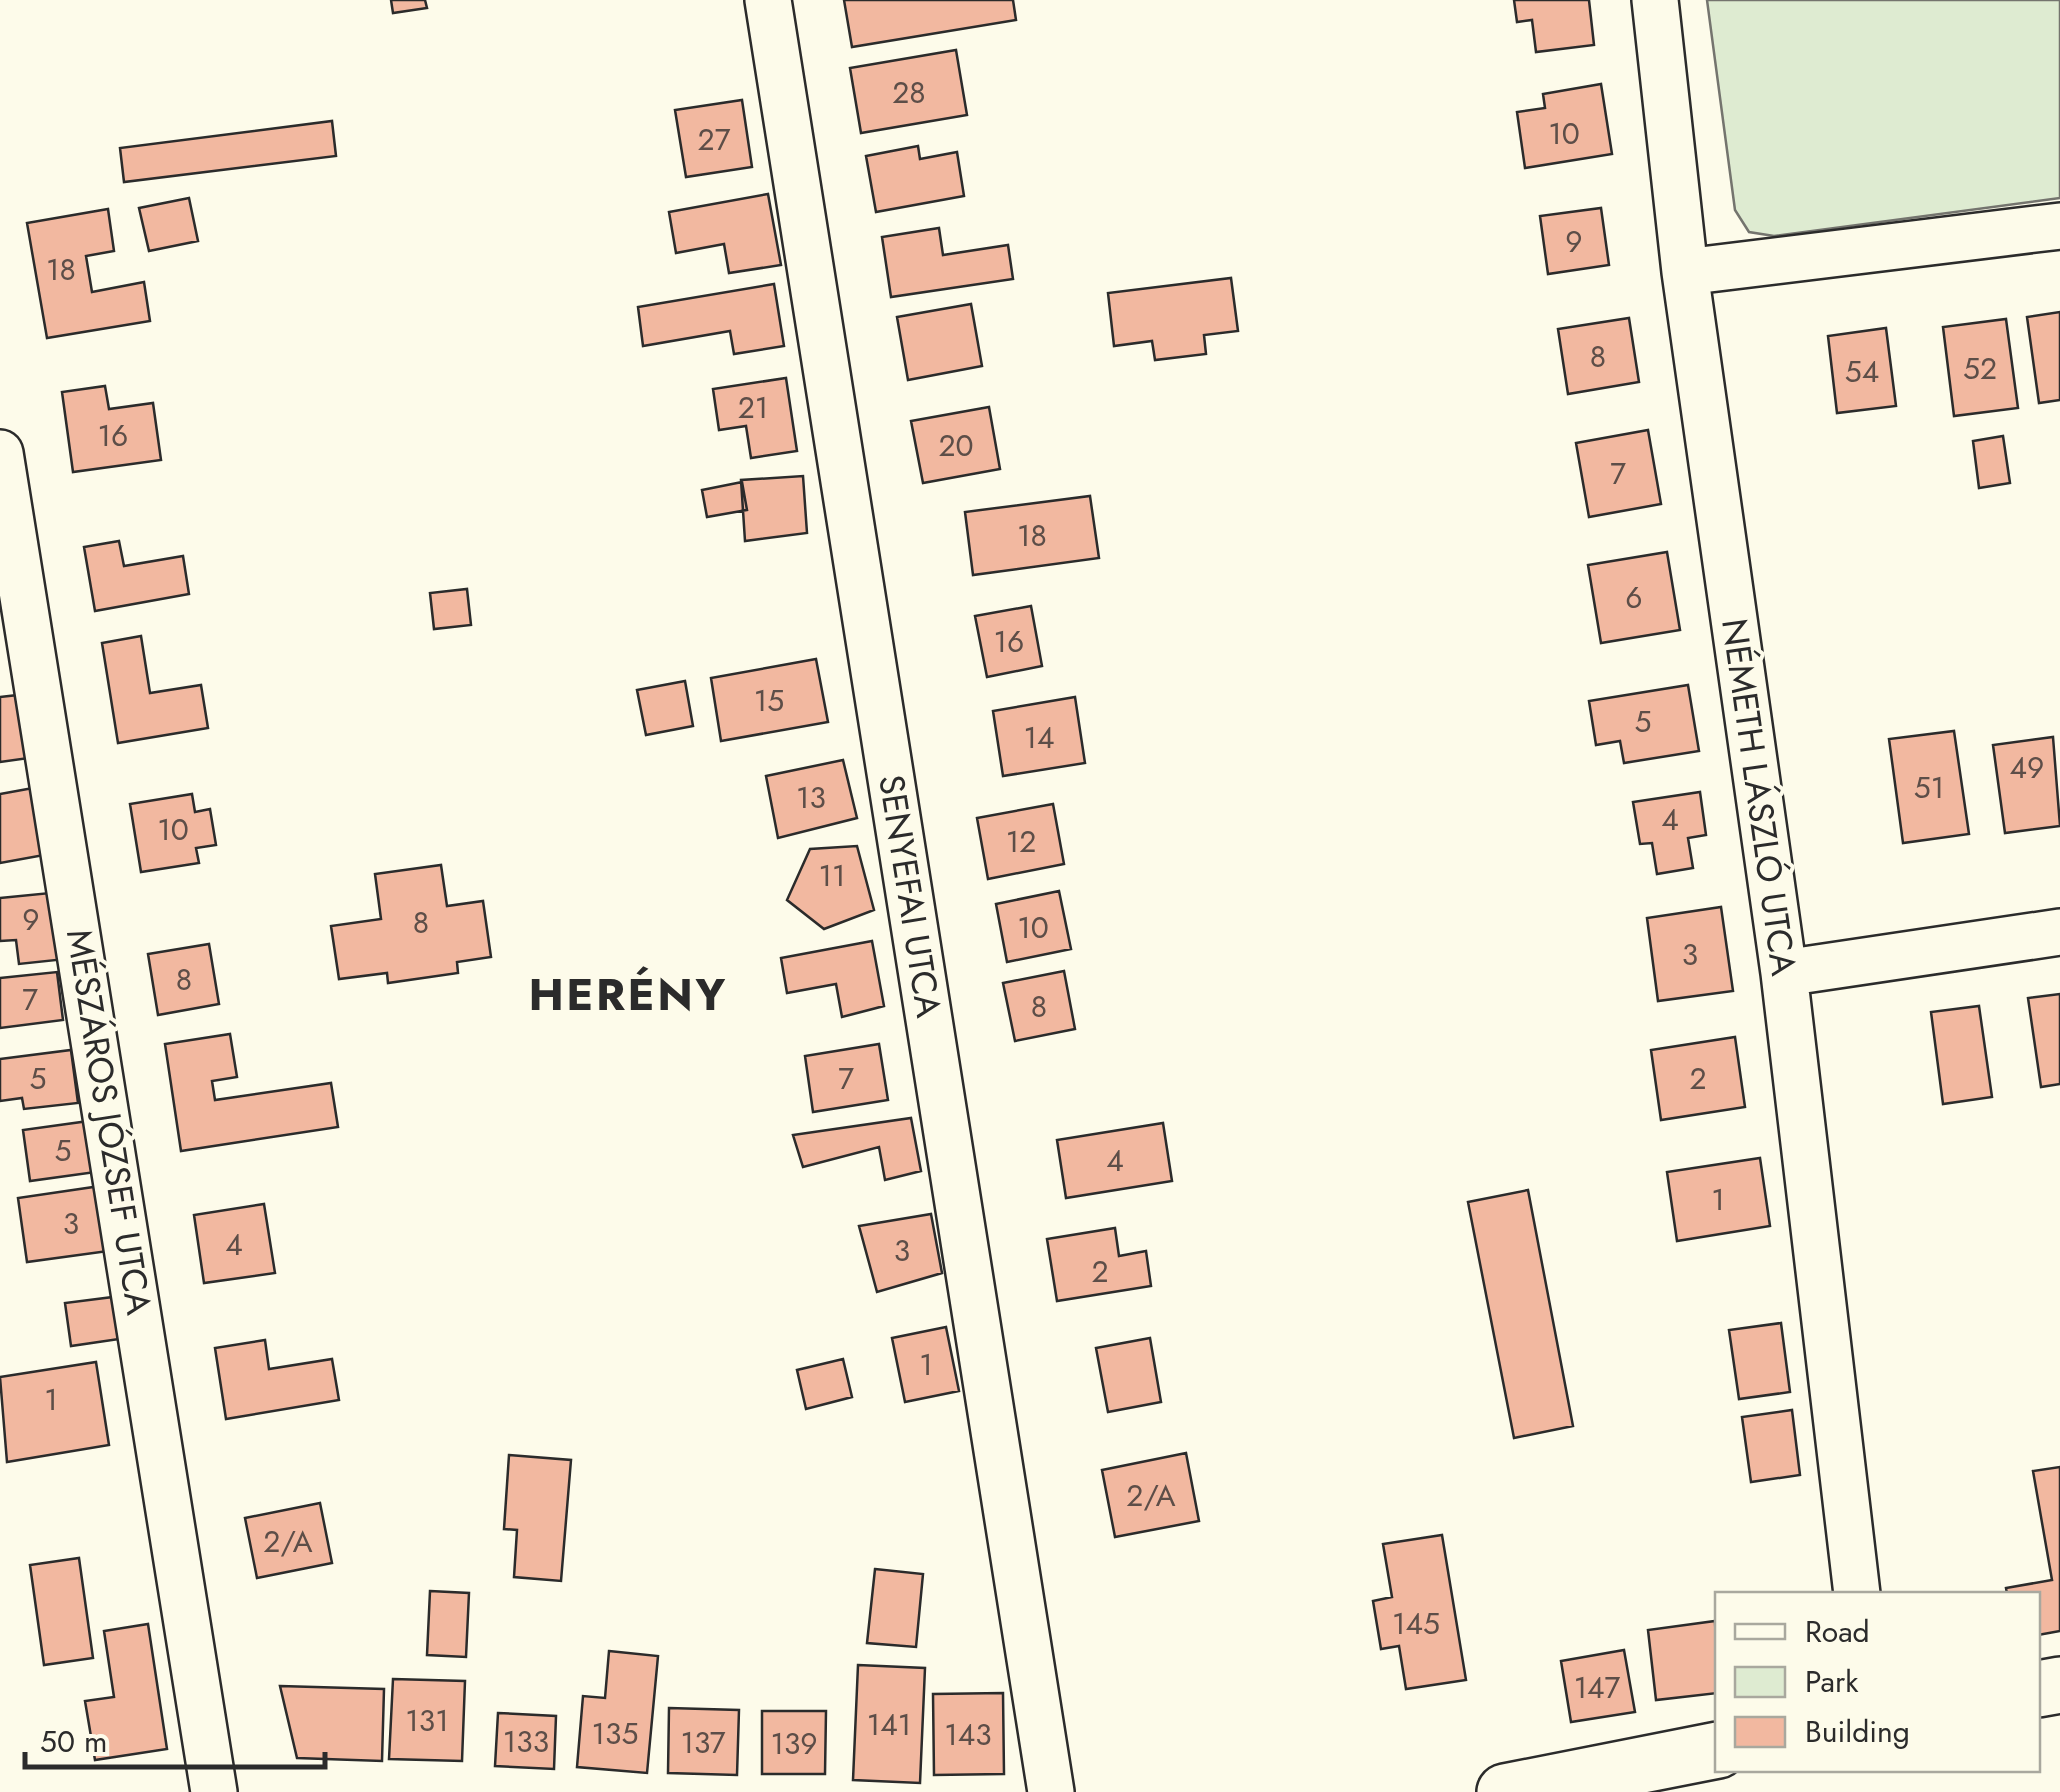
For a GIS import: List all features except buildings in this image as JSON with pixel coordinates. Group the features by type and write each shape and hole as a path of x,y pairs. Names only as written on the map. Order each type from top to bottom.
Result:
{"main road":[{"path":"1505,1792 1715,1751"}],"street":[{"name":"SENYEFAI UTCA","path":"768,0 1051,1792"},
{"name":"NÉMETH LÁSZLÓ UTCA","path":"1655,0 1685,272 1784,973 1857,1592"},
{"path":"1685,272 2060,226"},
{"name":"MÉSZÁROS JÓZSEF UTCA","path":"0,453 188,1610 214,1792"},
{"path":"1784,973 2060,932"}],"green space":[{"path":"1707,0 2060,0 2060,198 1774,236 1749,232 1735,210"}],"district":[{"name":"HERÉNY","path":"628,994"}]}
